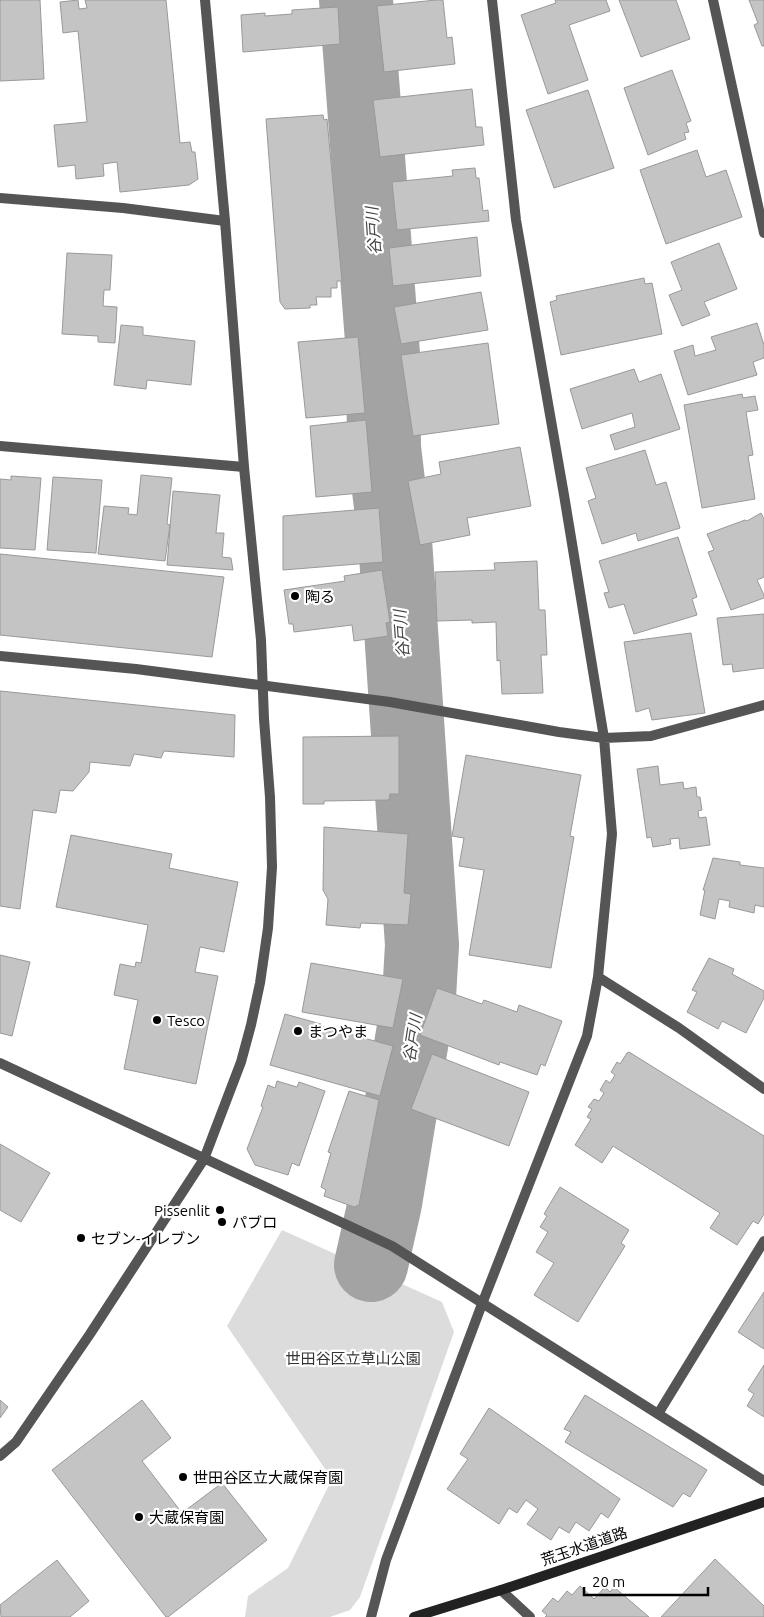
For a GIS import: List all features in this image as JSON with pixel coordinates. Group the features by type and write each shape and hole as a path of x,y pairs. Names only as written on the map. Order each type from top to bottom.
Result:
{"main road":[{"name":"荒玉水道道路","path":"414,1617 501,1590 764,1502"}],"street":[{"path":"0,1456 16,1442 90,1334 204,1160 241,1062 260,983 268,928 272,858 261,640 244,467 225,221 205,0"},
{"path":"371,1617 386,1560 482,1304 587,1036 598,977 612,834 604,738 516,220 492,0"},
{"path":"713,0 764,233"},
{"path":"0,198 123,208 225,221"},
{"path":"0,446 244,467"},
{"path":"0,656 136,669 390,702 558,732 604,738 651,736 764,705"},
{"path":"598,977 679,1028 764,1089"},
{"path":"0,1063 204,1160 392,1246 764,1481"},
{"path":"658,1414 764,1241"},
{"path":"501,1590 530,1617"}],"green space":[{"name":"世田谷区立草山公園","path":"282,1230 442,1302 454,1332 360,1597 350,1610 330,1617 245,1617 248,1596 288,1568 332,1479 227,1326"}],"building":[{"path":"0,0 40,0 44,79 0,81"},
{"path":"78,0 79,9 87,8 85,0 166,0 180,143 190,142 192,152 195,152 198,179 189,185 120,192 117,162 103,164 104,176 76,179 75,165 58,167 54,125 87,122 78,31 63,33 60,2"},
{"path":"443,0 447,38 452,37 455,64 384,72 377,6"},
{"path":"555,0 606,0 610,11 569,25 588,80 548,94 521,15 556,3"},
{"path":"619,0 676,0 690,39 641,57"},
{"path":"749,0 764,0 764,46 762,46 754,25 758,23"},
{"path":"338,7 340,44 243,52 241,15 265,13 265,16 292,14 292,10"},
{"path":"672,70 691,121 686,123 689,132 684,133 686,139 648,155 624,88"},
{"path":"472,89 476,127 482,127 484,145 380,157 373,100"},
{"path":"588,90 614,168 554,188 526,110"},
{"path":"323,115 324,120 327,119 342,281 337,281 337,288 331,288 331,297 316,297 317,305 310,305 310,308 285,309 280,302 266,119"},
{"path":"697,150 706,177 726,170 742,217 666,244 640,170"},
{"path":"475,168 476,178 479,178 483,211 488,210 489,221 397,230 392,182 453,176 452,170"},
{"path":"477,237 481,276 393,286 389,248"},
{"path":"719,243 737,289 704,302 710,315 682,326 669,295 682,290 671,262"},
{"path":"67,253 112,255 110,290 104,290 103,306 117,307 115,343 98,342 98,336 62,334"},
{"path":"644,278 645,284 652,283 662,334 561,355 550,302 557,300 556,296"},
{"path":"481,292 488,330 401,344 394,307"},
{"path":"757,323 764,345 764,358 753,362 757,375 688,395 674,351 693,345 695,356 716,350 711,337"},
{"path":"121,325 143,327 143,335 195,341 191,385 147,380 146,389 114,385"},
{"path":"358,337 365,413 306,418 298,342"},
{"path":"488,343 499,424 413,436 401,355"},
{"path":"634,369 639,382 661,374 680,429 615,450 610,435 635,427 632,413 582,429 570,389"},
{"path":"742,394 743,398 755,396 758,410 746,412 753,455 748,456 755,499 702,508 684,405"},
{"path":"366,420 372,492 316,497 310,426"},
{"path":"520,447 531,506 467,518 470,535 420,545 408,481 441,474 439,462"},
{"path":"645,450 656,485 666,482 680,528 638,541 636,533 602,544 588,501 596,498 586,468"},
{"path":"141,475 172,478 167,524 170,525 165,561 98,554 104,506 129,508 128,514 137,515"},
{"path":"11,476 41,478 35,550 0,548 0,479 11,480"},
{"path":"53,477 102,480 96,553 47,550"},
{"path":"173,491 220,495 216,533 224,533 222,557 231,558 233,570 167,565"},
{"path":"379,508 383,562 283,570 283,516"},
{"path":"761,513 764,519 764,577 757,580 764,598 731,610 708,552 714,550 707,534 745,520 747,521"},
{"path":"678,537 697,597 692,599 697,615 634,634 624,604 609,608 604,593 609,592 599,561"},
{"path":"0,554 224,577 212,657 0,635"},
{"path":"537,561 539,610 545,610 547,655 541,655 543,693 502,694 500,660 497,661 496,622 472,623 472,620 437,621 435,572 495,570 494,563"},
{"path":"382,570 390,622 386,623 388,636 354,641 352,625 294,632 293,624 289,624 284,590 345,581 344,576"},
{"path":"764,614 764,668 733,672 732,664 723,665 717,618"},
{"path":"691,633 705,713 652,720 649,708 636,712 624,642"},
{"path":"0,691 235,715 234,757 164,751 161,758 134,754 130,766 90,762 89,772 73,791 60,790 56,813 33,810 20,909 0,906"},
{"path":"399,736 399,794 390,794 389,800 324,801 324,804 303,804 303,737"},
{"path":"466,755 581,775 570,836 574,837 551,968 469,955 484,870 459,866 464,838 452,836"},
{"path":"658,766 660,785 683,782 684,789 696,787 697,797 700,797 702,810 698,811 699,818 706,817 710,845 680,849 679,838 670,839 671,844 653,847 651,837 647,838 637,769"},
{"path":"324,827 408,834 404,893 411,894 408,925 361,923 360,928 326,925 328,899 323,890"},
{"path":"71,835 172,854 169,868 238,882 224,952 200,947 195,972 218,976 196,1084 124,1069 138,1000 114,995 120,964 135,967 136,962 141,963 148,925 56,907"},
{"path":"713,858 740,862 740,865 764,868 764,907 755,905 754,913 729,907 730,901 719,899 715,919 700,915 705,890 703,890"},
{"path":"0,955 30,962 12,1036 0,1033"},
{"path":"709,958 734,969 732,974 764,991 764,998 746,1033 722,1021 718,1029 687,1012 697,992 692,990"},
{"path":"311,963 403,979 393,1028 302,1012"},
{"path":"437,988 482,1004 484,1000 517,1012 519,1005 562,1021 545,1066 541,1064 537,1075 500,1062 499,1065 420,1035"},
{"path":"285,1014 321,1024 320,1026 393,1046 380,1096 270,1065"},
{"path":"629,1052 764,1136 764,1214 758,1224 753,1221 737,1245 710,1228 720,1213 613,1146 602,1163 575,1145 591,1119 587,1117 592,1109 588,1107 594,1099 599,1101 604,1093 600,1090 606,1080 610,1083 615,1075 611,1072 617,1062 620,1064"},
{"path":"432,1054 529,1092 509,1146 411,1109"},
{"path":"277,1081 297,1087 299,1082 325,1091 299,1166 292,1163 288,1175 255,1165 247,1149 263,1107 261,1106 268,1085 275,1088"},
{"path":"349,1091 379,1100 359,1205 354,1207 324,1196 326,1190 321,1187 331,1153 328,1152"},
{"path":"0,1144 50,1173 21,1222 0,1210"},
{"path":"560,1187 629,1230 621,1243 625,1246 578,1322 534,1295 554,1263 536,1252 548,1232 540,1227 547,1216 544,1214"},
{"path":"764,1292 764,1349 738,1332"},
{"path":"764,1365 764,1417 747,1406 754,1394 748,1390"},
{"path":"585,1395 707,1470 690,1497 683,1493 673,1507 565,1442 571,1432 564,1429"},
{"path":"0,1400 8,1407 0,1418"},
{"path":"142,1400 171,1438 142,1461 182,1513 222,1483 267,1540 168,1617 166,1617 52,1470"},
{"path":"489,1408 620,1499 608,1518 601,1513 589,1531 576,1522 569,1533 559,1527 551,1540 527,1524 538,1509 526,1500 517,1513 509,1508 499,1524 447,1489 468,1459 460,1454"},
{"path":"715,1559 764,1606 764,1617 661,1617"},
{"path":"57,1560 89,1601 70,1617 1,1617 0,1605"},
{"path":"580,1586 594,1599 605,1587 610,1592 614,1587 649,1617 545,1617 547,1615 542,1611 553,1598 558,1602 567,1591 572,1595"}],"waterway":[{"name":"谷戸川","path":"356,0 383,354 384,448 395,540 422,945 419,997 385,1203 371,1265"}],"place":[{"name":"陶る","path":"295,596"},
{"name":"Tesco","path":"157,1020"},
{"name":"まつやま","path":"298,1031"},
{"name":"Pissenlit","path":"220,1210"},
{"name":"パブロ","path":"222,1222"},
{"name":"セブン-イレブン","path":"81,1238"},
{"name":"世田谷区立大蔵保育園","path":"183,1477"},
{"name":"大蔵保育園","path":"139,1517"}]}
